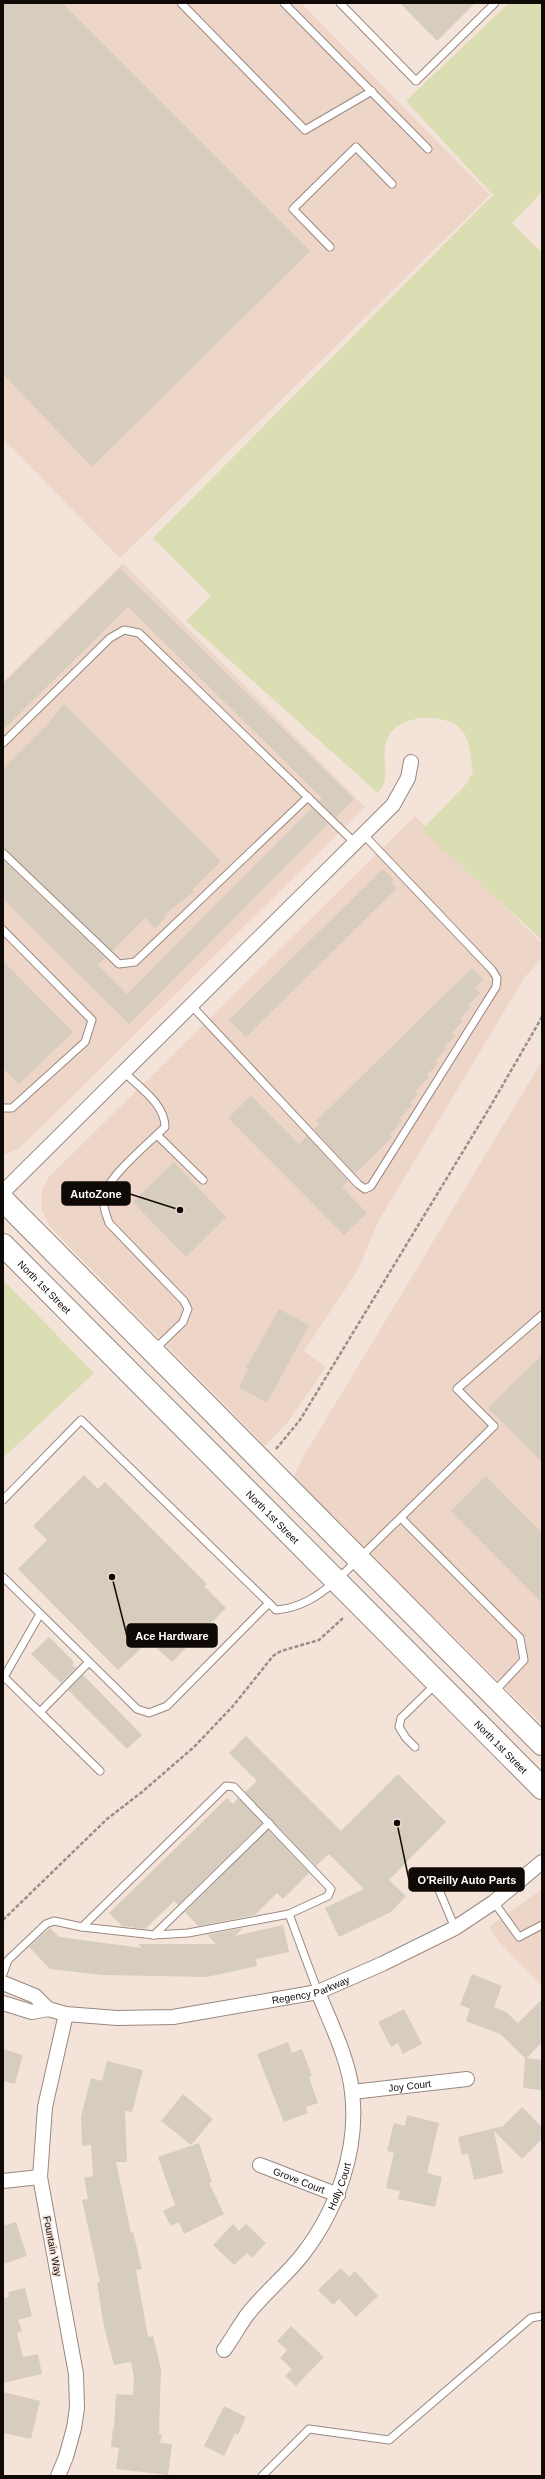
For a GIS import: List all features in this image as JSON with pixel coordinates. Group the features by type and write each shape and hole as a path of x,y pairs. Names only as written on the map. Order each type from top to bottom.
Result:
{"main road":[{"path":"3,1200 542,1744"},
{"name":"North 1st Street","path":"3,1245 542,1788"}],"street":[{"path":"3,1192 393,805 408,778 411,762"},
{"name":"Regency Parkway","path":"3,2003 32,2012 48,2009 66,2014 117,2018 173,2017 318,1992 382,1964 455,1928 494,1902 542,1862"},
{"name":"Regency Parkway","path":"3,1983 35,1996 48,2009"},
{"name":"Holly Court","path":"224,2350 247,2314 303,2254 323,2224 338,2195 347,2160 353,2122 352,2092 342,2054 318,1992"},
{"name":"Fountain Way","path":"58,2476 66,2457 74,2428 77,2408 76,2374 40,2178 45,2107 66,2014"},
{"name":"Joy Court","path":"352,2092 467,2080"},
{"name":"Grove Court","path":"260,2166 338,2195"},
{"path":"3,2181 40,2178"}],"lane":[{"path":"181,3 305,130 372,91"},
{"path":"284,3 428,149"},
{"path":"340,3 416,81 495,3"},
{"path":"330,247 293,209 356,147 392,184"},
{"path":"3,743 110,638 124,630 139,633 308,797 359,838 492,970 497,978 496,987 371,1186 365,1189 358,1184 191,1005"},
{"path":"3,853 119,964 135,962 308,797"},
{"path":"3,930 92,1020 86,1042 12,1108 3,1108"},
{"path":"124,1072 153,1100 165,1115 165,1127 112,1180 104,1193 104,1207 109,1223 184,1300 188,1309 183,1322 153,1352"},
{"path":"157,1135 204,1180"},
{"path":"3,1500 81,1420 276,1610 291,1608 316,1597 336,1581 494,1426 458,1389 542,1315"},
{"path":"400,1518 520,1638 524,1660 492,1694"},
{"path":"3,1577 137,1709 149,1713 167,1706 269,1603"},
{"path":"40,1614 3,1676 100,1771"},
{"path":"40,1712 89,1662"},
{"path":"415,1747 406,1738 400,1727 401,1718 437,1682"},
{"path":"3,1974 8,1960 46,1924 54,1921 82,1927 154,1935 188,1934 289,1914 328,1896 330,1889 234,1787 226,1786 82,1927"},
{"path":"154,1935 269,1823"},
{"path":"437,1875 439,1890 455,1928"},
{"path":"494,1902 519,1937 542,1924"},
{"path":"289,1914 318,1992"},
{"path":"262,2476 309,2429 389,2440 530,2318 542,2316"}],"path":[{"path":"264,1464 300,1420 490,1106 542,1017"},
{"path":"3,1920 107,1819 142,1792 194,1747 232,1706 273,1656 281,1650 319,1640 343,1618"}],"shaded area":[{"path":"3,3 301,3 490,195 120,558 3,439"},
{"path":"123,563 365,807 25,1143 18,1149 3,1155 3,682"},
{"path":"415,816 542,944 542,958 524,978 379,1220 358,1270 304,1351 326,1367 288,1422 265,1446 49,1226 41,1208 42,1191 49,1177"},
{"path":"542,1061 542,1724 293,1478 302,1459"},
{"path":"542,1889 542,1986 499,1942 489,1927"}],"green space":[{"path":"509,3 542,3 542,192 512,223 542,253 542,940 422,830 467,783 473,772 468,742 464,733 457,726 448,721 437,718 413,719 394,729 388,737 386,743 385,781 378,793 186,621 211,596 153,538 493,195 406,101"},
{"path":"3,1280 94,1373 3,1458"}],"building":[{"path":"3,3 62,3 310,251 92,467 3,374"},
{"path":"400,3 475,3 437,41"},
{"path":"120,568 354,799 339,814 335,817 319,801 322,798 128,607 3,730 3,684"},
{"path":"64,704 221,861 192,890 194,892 165,914 167,916 155,928 145,918 112,951 3,848 3,769 46,726"},
{"path":"312,808 328,824 129,1024 3,899 3,860 105,958 98,965 127,994"},
{"path":"383,869 394,880 391,882 397,888 246,1037 229,1020"},
{"path":"3,961 73,1032 19,1084 3,1068"},
{"path":"472,968 483,979 475,988 480,993 468,1005 471,1007 460,1018 463,1021 452,1032 455,1036 444,1047 446,1049 435,1061 438,1063 427,1075 429,1077 415,1091 418,1094 410,1103 412,1105 400,1118 402,1121 390,1134 392,1137 355,1174 314,1129 319,1124 316,1121"},
{"path":"251,1096 299,1144 307,1136 348,1181 342,1187 367,1213 344,1235 228,1118"},
{"path":"174,1162 226,1217 186,1257 133,1202"},
{"path":"279,1309 309,1325 267,1403 239,1387 248,1369 246,1368"},
{"path":"542,1355 542,1462 488,1408"},
{"path":"84,1475 98,1489 105,1482 207,1584 204,1586 226,1608 172,1662 149,1641 118,1670 18,1569 47,1540 33,1526"},
{"path":"486,1476 542,1533 542,1603 451,1511"},
{"path":"49,1637 74,1662 72,1665 76,1668 61,1683 31,1654"},
{"path":"83,1675 142,1735 127,1749 68,1690"},
{"path":"246,1736 341,1831 398,1774 446,1822 389,1880 406,1896 391,1912 339,1937 325,1908 364,1889 329,1854 316,1866 245,1792 257,1781 229,1753"},
{"path":"227,1798 233,1804 238,1798 262,1823 178,1905 174,1901 145,1929 122,1926 109,1913"},
{"path":"268,1830 309,1873 283,1899 277,1893 255,1915 198,1926 185,1912"},
{"path":"283,1925 289,1952 256,1959 257,1966 207,1977 102,1975 50,1969 29,1947 50,1928 59,1937 142,1948 138,1944 216,1944 207,1935 243,1928 235,1936"},
{"path":"472,1974 502,1986 494,2007 506,2012 518,2023 542,1999 542,2042 527,2058 542,2060 542,2090 523,2088 525,2058 500,2034 466,2021 470,2009 460,2005"},
{"path":"404,2009 422,2044 403,2054 398,2043 391,2047 378,2022"},
{"path":"288,2042 292,2053 302,2049 312,2076 309,2077 318,2103 306,2107 308,2113 284,2122 257,2054"},
{"path":"3,2049 23,2055 15,2084 3,2081"},
{"path":"107,2061 143,2070 132,2112 125,2111 127,2162 116,2162 131,2233 133,2232 142,2269 136,2270 148,2337 153,2336 161,2369 159,2434 162,2434 160,2443 172,2444 168,2475 116,2469 119,2448 111,2447 113,2428 114,2429 116,2394 133,2395 134,2377 131,2362 114,2365 104,2327 97,2282 100,2282 82,2200 88,2199 84,2178 93,2176 91,2145 82,2146 81,2116 91,2078 102,2081"},
{"path":"183,2094 213,2119 191,2145 161,2121"},
{"path":"522,2107 542,2127 542,2139 522,2159 494,2131 503,2173 474,2180 468,2153 462,2155 458,2137 503,2126"},
{"path":"407,2115 439,2123 427,2173 442,2177 435,2207 398,2199 400,2191 386,2188 394,2153 387,2151 394,2123 405,2126"},
{"path":"199,2143 212,2182 209,2183 224,2214 184,2234 179,2222 171,2226 163,2211 175,2205 158,2157"},
{"path":"16,2222 27,2256 3,2264 3,2226"},
{"path":"233,2224 239,2231 246,2224 266,2243 252,2258 247,2253 234,2265 213,2245"},
{"path":"341,2268 349,2277 355,2271 378,2296 356,2317 339,2299 333,2305 318,2290"},
{"path":"25,2288 32,2316 18,2320 22,2331 17,2333 23,2357 38,2354 42,2374 3,2383 3,2299 9,2297 8,2292"},
{"path":"291,2326 324,2357 296,2386 285,2376 292,2369 280,2358 287,2350 277,2341"},
{"path":"3,2392 40,2401 31,2439 3,2433"},
{"path":"224,2406 246,2417 238,2435 235,2433 224,2456 204,2446"}],"place":[{"name":"AutoZone","path":"180,1210"},
{"name":"Ace Hardware","path":"112,1577"},
{"name":"O'Reilly Auto Parts","path":"397,1823"}]}
